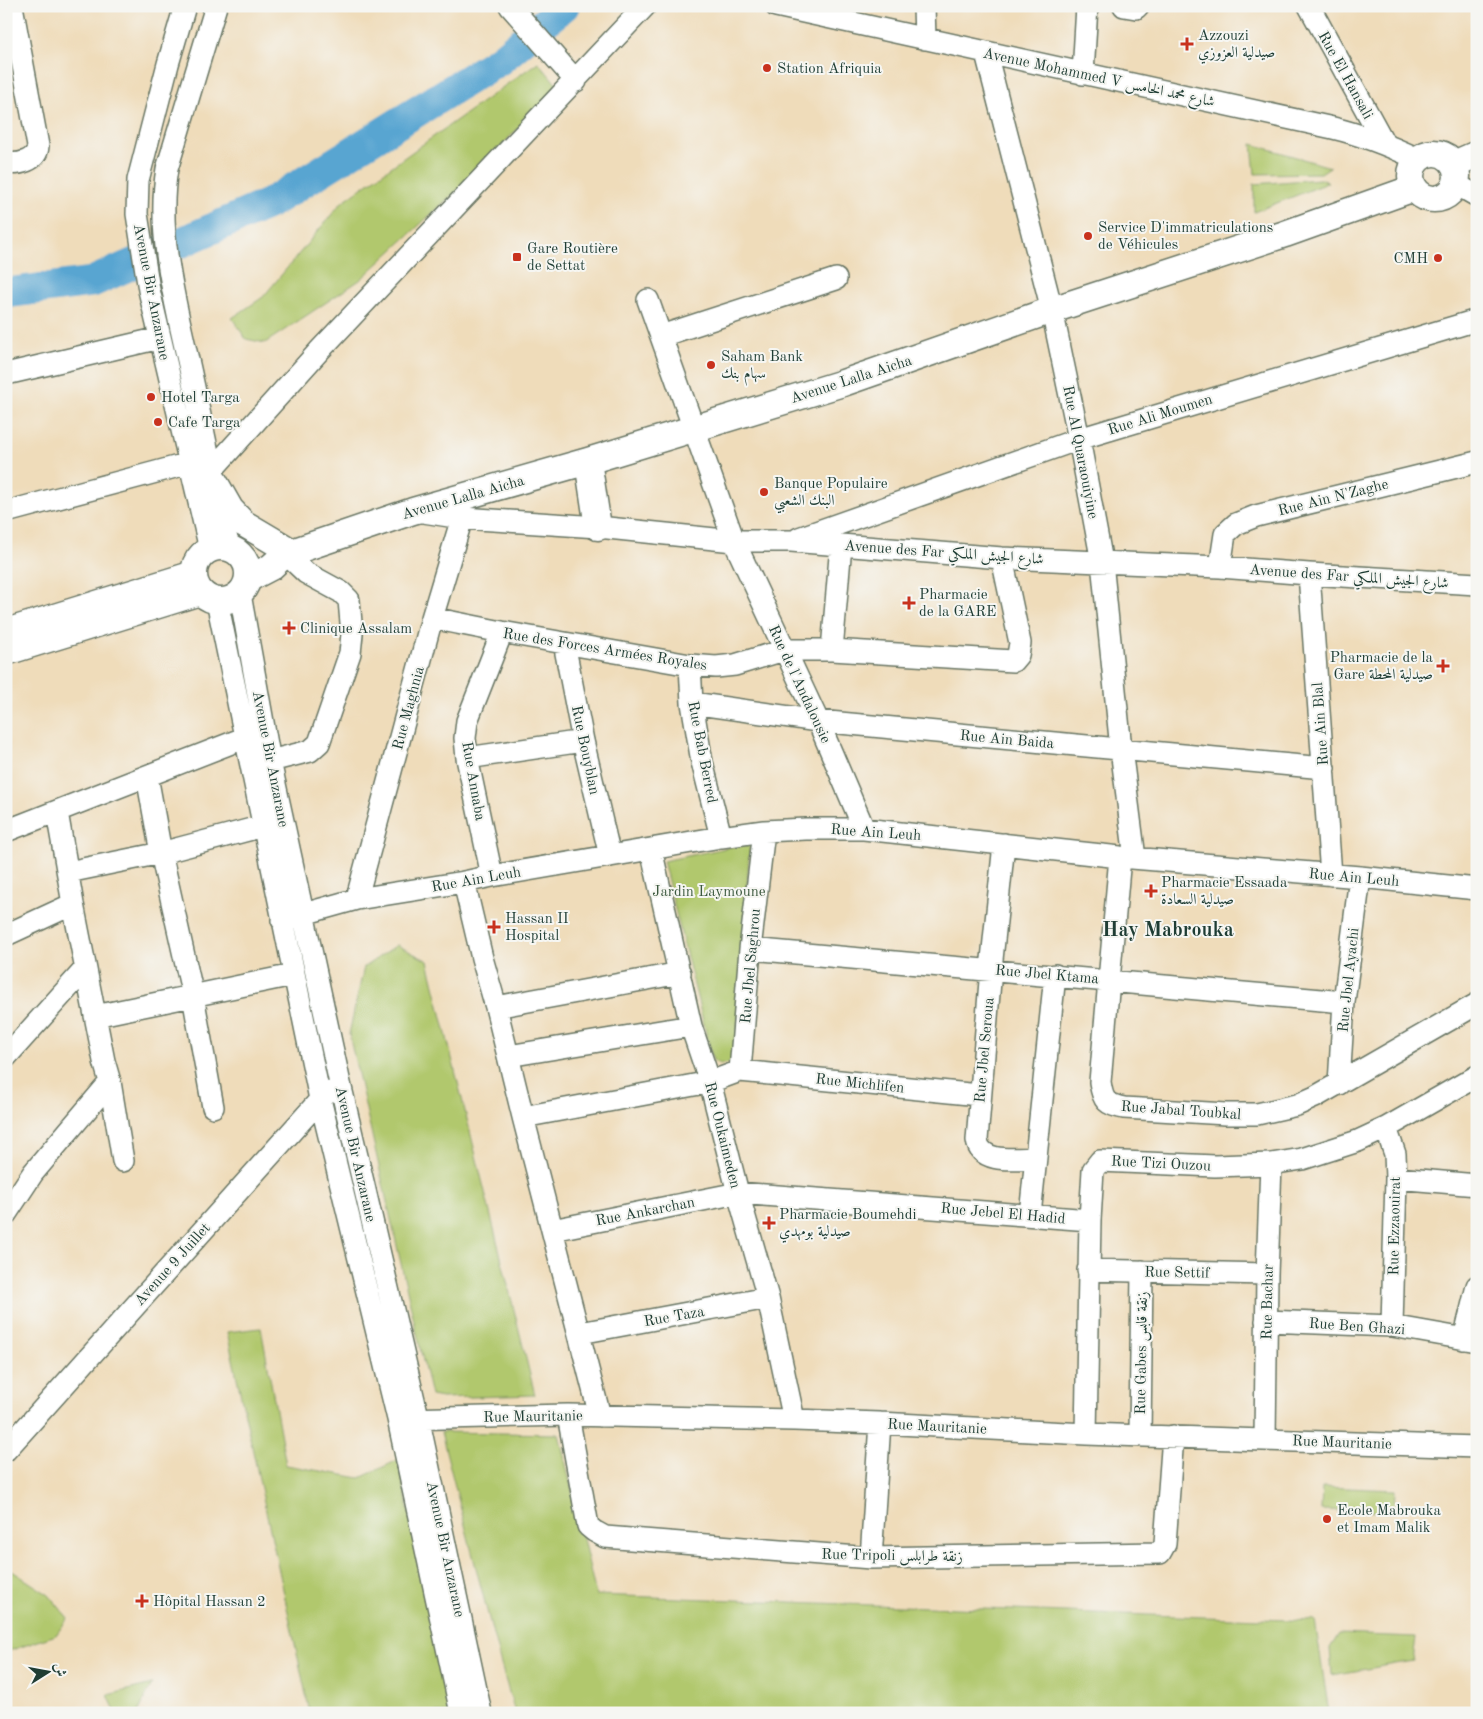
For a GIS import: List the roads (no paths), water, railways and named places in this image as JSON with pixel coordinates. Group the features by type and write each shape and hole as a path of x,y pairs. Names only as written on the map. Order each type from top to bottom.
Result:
{"main road":[{"path":"1437,153 1447,156 1466,174 1446,196 1431,199 1421,196 1414,188 1411,178 1412,168 1418,159 1426,154 1437,153"},
{"name":"Avenue Lalla Aicha","path":"223,575 270,567 287,554 413,511 588,461 843,383 1052,310 1294,231 1414,188"},
{"path":"588,461 598,527"},
{"path":"213,475 230,509 243,523 287,554"},
{"path":"6,632 223,575"},
{"path":"6,652 138,612 223,575"}],"street":[{"path":"6,163 30,159 38,146 12,6"},
{"name":"Avenue Bir Anzarane","path":"185,6 138,180 137,214 140,237 149,290 190,463 223,575 270,761 304,913 408,1418 461,1713"},
{"name":"Avenue Bir Anzarane","path":"216,6 167,168 164,187 164,220 173,287 213,475 223,575 244,738 293,975 320,1099 408,1418 481,1713"},
{"path":"510,6 576,81"},
{"path":"213,475 237,441 468,192 576,81 645,6"},
{"name":"Avenue Mohammed V شارع محمد الخامس","path":"776,6 1334,128 1384,143 1418,159"},
{"path":"924,6 925,39"},
{"path":"1083,74 1087,6"},
{"path":"1124,6 1136,8 1138,6"},
{"name":"Rue El Hansali","path":"1309,6 1384,143"},
{"name":"Rue Al Quaraouiyine","path":"986,53 1052,310 1102,562 1121,749 1127,858"},
{"path":"661,336 836,279"},
{"name":"Rue de l'Andalousie","path":"648,300 734,541 818,721 864,829"},
{"name":"Rue Ali Moumen","path":"790,541 1079,439 1477,320"},
{"path":"6,374 160,338"},
{"path":"203,428 237,441"},
{"name":"Rue Ain N'Zaghe","path":"1220,567 1225,534 1236,524 1256,516 1477,462"},
{"path":"6,512 190,463"},
{"name":"Avenue des Far شارع الجيش الملكي","path":"413,511 462,518 598,527 734,541 790,541 1002,558 1220,567 1477,584"},
{"name":"Rue Maghnia","path":"357,899 432,618 462,518"},
{"path":"832,650 841,545"},
{"path":"270,761 310,751 319,743 352,643 349,600 341,592 306,573 287,554"},
{"name":"Rue des Forces Armées Royales","path":"432,618 690,665 716,667 735,665 784,650 832,650 1013,660 1018,655 1020,647 1002,558"},
{"name":"Rue Ain Blal","path":"1309,574 1331,874"},
{"name":"Rue Annaba","path":"492,876 467,758 465,738 467,721 502,632"},
{"name":"Rue Bouyblan","path":"564,643 583,741 610,856"},
{"name":"Rue Bab Berred","path":"690,665 692,704 702,762 721,837"},
{"name":"Rue Ain Baida","path":"692,704 818,721 1324,768"},
{"path":"6,831 244,738"},
{"path":"467,758 583,741"},
{"path":"147,776 161,853 193,996 213,1107"},
{"path":"57,812 73,904 110,1082 123,1161"},
{"path":"68,872 161,853 263,826"},
{"name":"Rue Ain Leuh","path":"282,920 357,899 721,837 764,831 806,829 864,829 1127,858 1331,874 1477,889"},
{"name":"Rue Jbel Saghrou","path":"740,1071 750,948 764,831"},
{"name":"Rue Jbel Seroua","path":"1004,844 979,1095 978,1146 986,1155 994,1157 1036,1158"},
{"name":"Rue Oukaimeden","path":"651,849 691,1026 710,1082 768,1298 794,1420"},
{"name":"Rue Jabal Toubkal","path":"1127,858 1109,980 1100,1082 1102,1096 1109,1104 1124,1108 1226,1114 1257,1114 1297,1105 1339,1084 1477,1004"},
{"name":"Rue Jbel Ayachi","path":"1339,1084 1344,1002 1360,877"},
{"path":"464,882 600,1416"},
{"path":"6,935 73,904"},
{"name":"Rue Jbel Ktama","path":"750,948 1344,1002"},
{"path":"6,1057 86,969"},
{"path":"496,1007 680,972"},
{"path":"95,1016 293,975"},
{"path":"1030,1216 1055,975"},
{"path":"508,1056 691,1026"},
{"path":"523,1117 710,1082 740,1071"},
{"name":"Rue Michlifen","path":"740,1071 979,1095"},
{"name":"Rue Tizi Ouzou","path":"1086,1434 1090,1220 1093,1170 1100,1161 1214,1166 1271,1164 1302,1159 1358,1141 1386,1128 1477,1076"},
{"name":"Avenue 9 Juillet","path":"6,1450 339,1079"},
{"path":"6,1214 33,1173 110,1082"},
{"name":"Rue Ezzaouirat","path":"1386,1128 1395,1154 1396,1178 1392,1326"},
{"name":"Rue Bachar","path":"1265,1439 1267,1274 1271,1164"},
{"path":"1396,1178 1477,1185"},
{"name":"Rue Jebel El Hadid","path":"738,1192 1090,1220"},
{"name":"Rue Ankarchan","path":"552,1230 738,1192"},
{"name":"Rue Settif","path":"1088,1270 1267,1274"},
{"name":"Rue Gabes زنقة قابس","path":"1140,1435 1142,1271"},
{"path":"1470,1340 1477,1286"},
{"name":"Rue Taza","path":"580,1333 768,1298"},
{"name":"Rue Ben Ghazi","path":"1266,1321 1392,1326 1470,1340"},
{"name":"Rue Mauritanie","path":"408,1418 568,1415 794,1420 1086,1434 1477,1447"},
{"name":"Rue Tripoli زنقة طرابلس","path":"568,1415 588,1526 594,1531 612,1538 872,1558 1160,1553 1165,1544 1173,1436"},
{"path":"872,1558 880,1423"}],"waterway":[{"path":"6,293 92,282 270,203 501,59 564,6"}],"place":[{"name":"Azzouzi صيدلية العزوزي","path":"1187,44"},
{"name":"Station Afriquia","path":"767,68"},
{"name":"Service D'immatriculations de Véhicules","path":"1088,236"},
{"name":"Gare Routière de Settat","path":"517,257"},
{"name":"CMH","path":"1438,258"},
{"name":"Saham Bank سهام بنك","path":"711,365"},
{"name":"Hotel Targa","path":"151,397"},
{"name":"Cafe Targa","path":"158,422"},
{"name":"Banque Populaire البنك الشعبي","path":"764,492"},
{"name":"Pharmacie de la GARE","path":"909,603"},
{"name":"Clinique Assalam","path":"289,628"},
{"name":"Pharmacie de la Gare صيدلية المحطة","path":"1443,666"},
{"name":"Pharmacie Essaada صيدلية السعادة","path":"1151,891"},
{"name":"Hassan II Hospital","path":"494,927"},
{"name":"Pharmacie Boumehdi صيدلية بومهدي","path":"769,1223"},
{"name":"Ecole Mabrouka et Imam Malik","path":"1327,1519"},
{"name":"Hôpital Hassan 2","path":"142,1601"}],"district":[{"name":"Hay Mabrouka","path":"1168,929"}],"park label":[{"name":"Jardin Laymoune","path":"709,891"}]}
